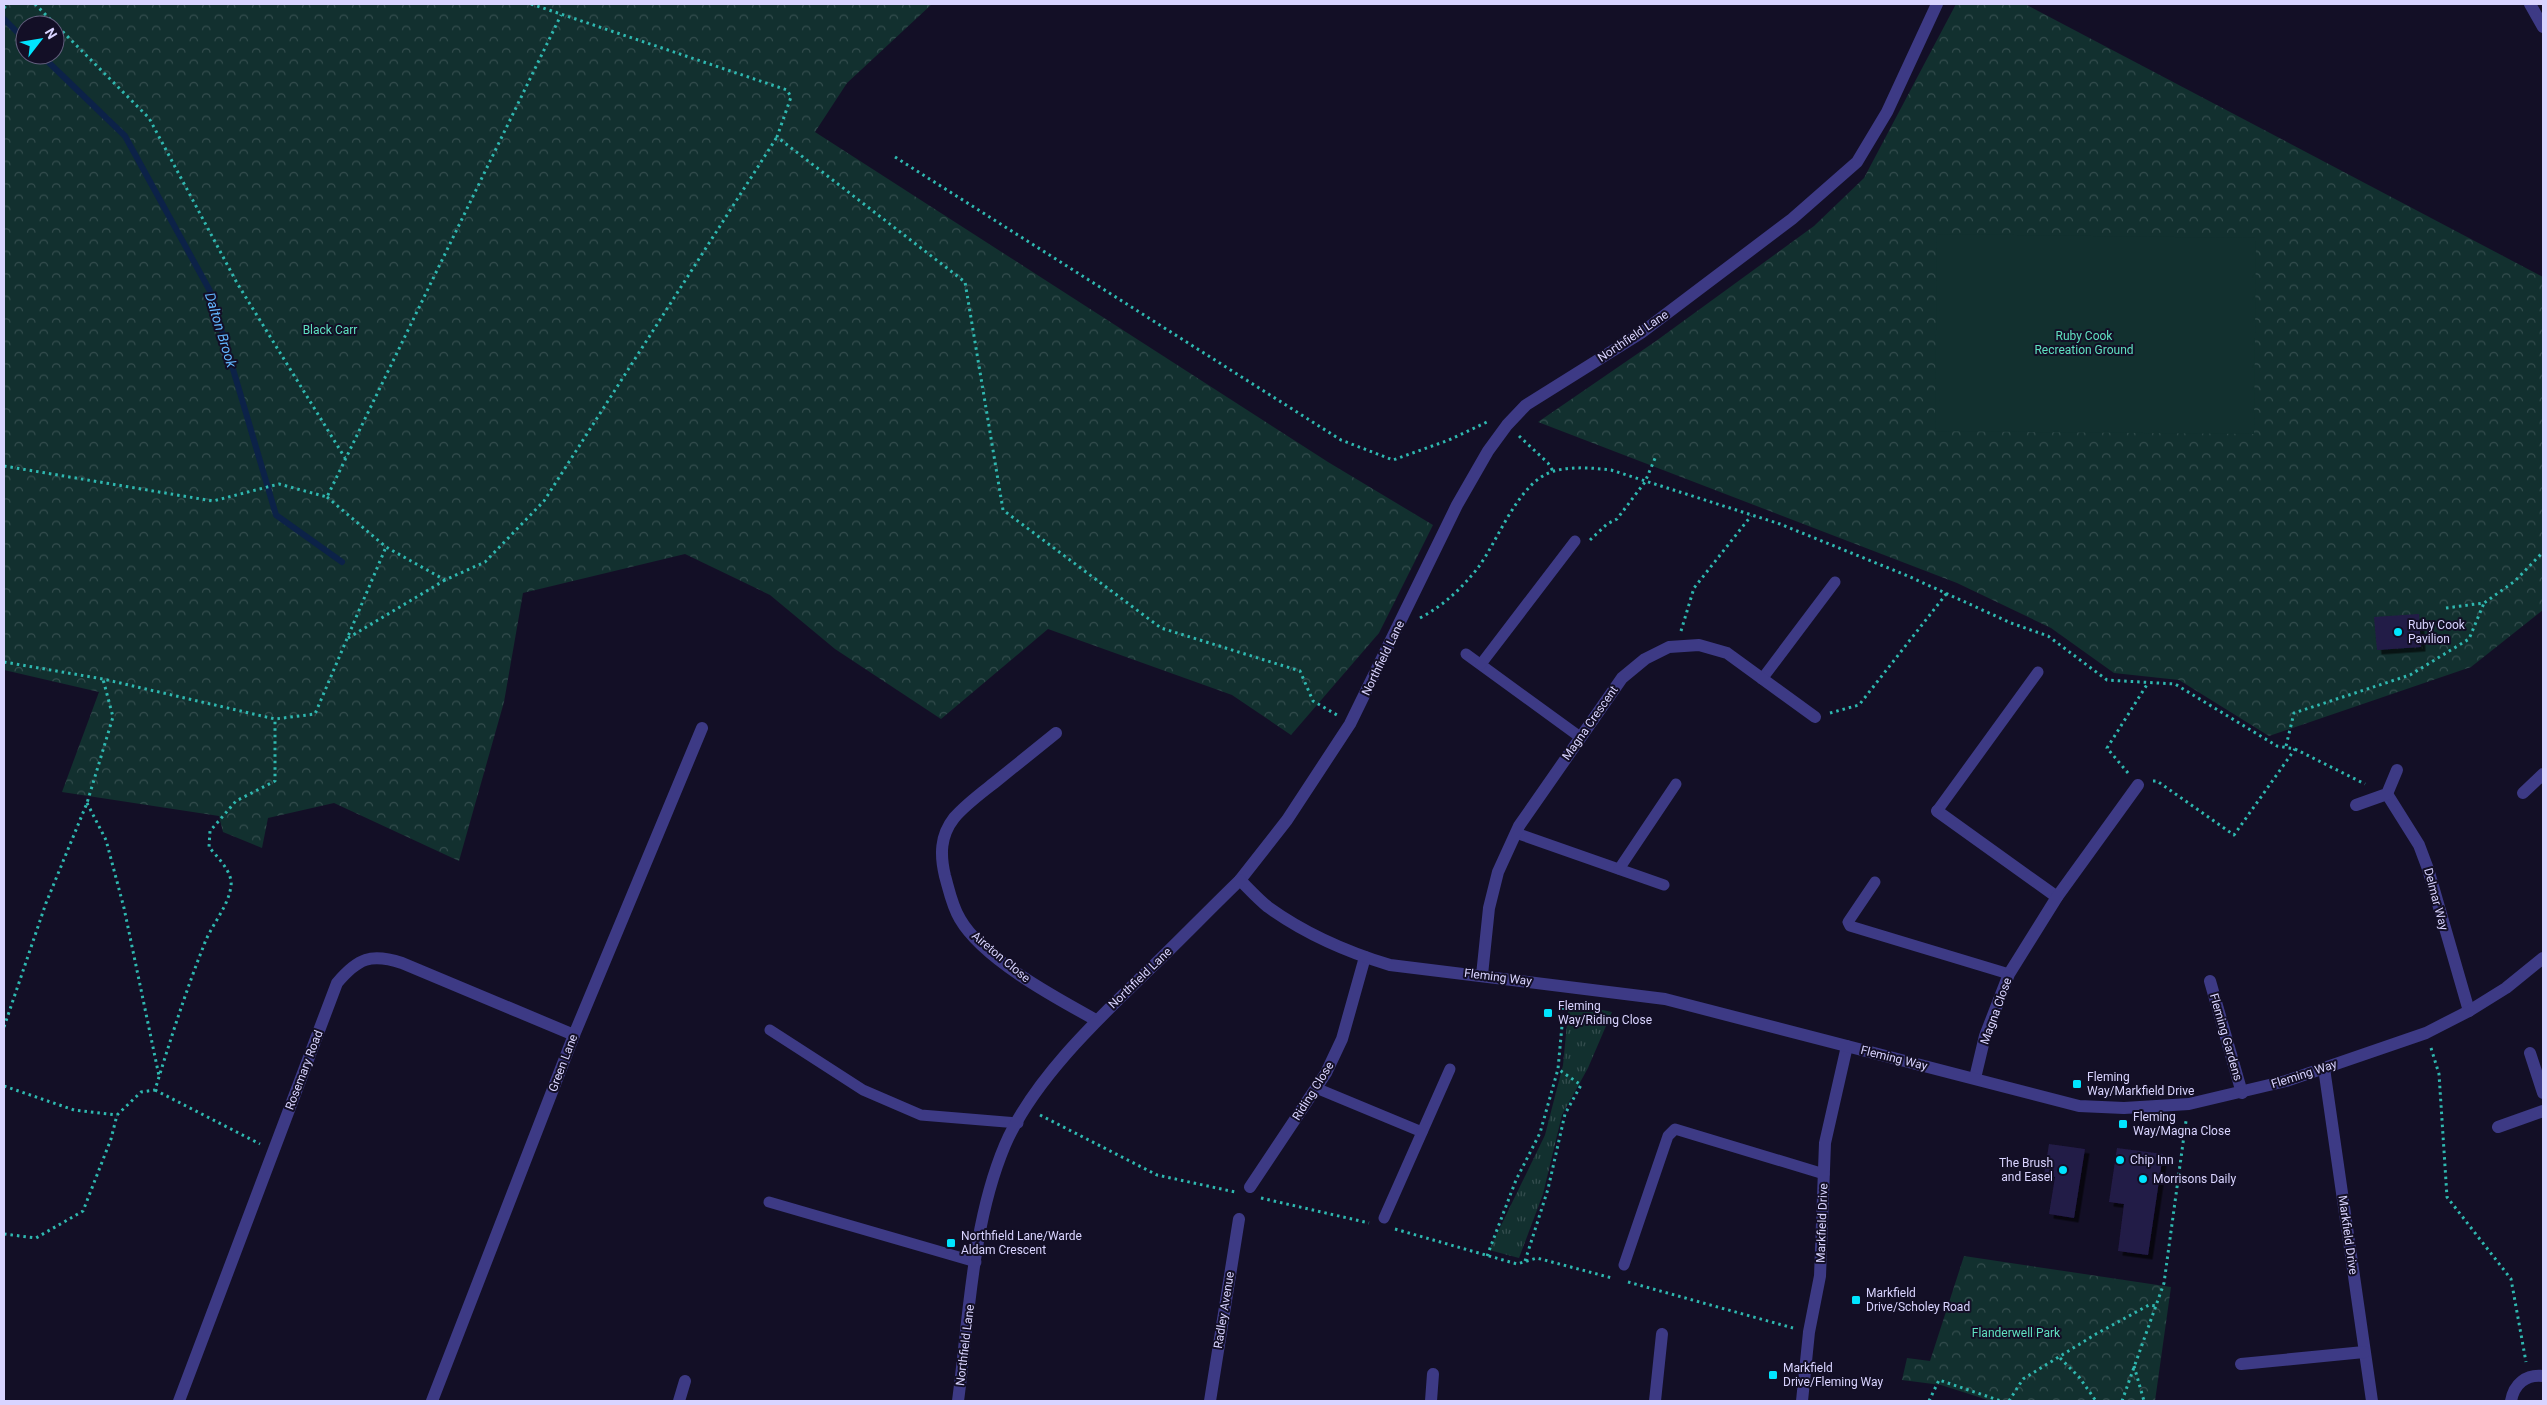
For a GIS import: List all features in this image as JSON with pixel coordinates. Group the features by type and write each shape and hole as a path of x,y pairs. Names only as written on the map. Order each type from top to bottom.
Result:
{"street":[{"name":"Northfield Lane","path":"958,1401 976,1262 987,1199 1005,1144 1026,1108 1052,1070 1096,1020 1240,880 1287,820 1350,724 1457,505 1488,451 1507,425 1526,405 1641,333 1792,218 1857,162 1888,112 1937,4"},
{"path":"2530,4 2543,27"},
{"name":"Magna Crescent","path":"1482,974 1489,908 1498,872 1516,833 1537,798 1622,678 1645,659 1669,648 1699,645 1726,654 1816,717"},
{"name":"Green Lane","path":"432,1401 574,1035 702,728"},
{"name":"Aireton Close","path":"1056,733 971,802 954,819 943,838 941,860 950,894 960,919 974,936 1037,987 1096,1020"},
{"path":"2356,805 2387,794 2397,770"},
{"path":"2523,793 2543,774"},
{"name":"Magna Close","path":"1975,1078 1985,1036 2009,974 2057,897 2138,785"},
{"name":"Delmar Way","path":"2387,794 2419,845 2428,869 2469,1011"},
{"path":"1937,811 2057,897"},
{"name":"Fleming Way","path":"1240,880 1267,906 1297,925 1365,957 1390,964 1482,974 1664,999 1698,1006 2079,1106 2124,1108 2188,1104 2242,1093 2324,1068 2426,1033 2469,1011 2506,988 2543,958"},
{"name":"Riding Close","path":"1249,1193 1326,1073 1342,1039 1365,957"},
{"name":"Rosemary Road","path":"179,1401 337,983 350,968 366,958 386,958 574,1035"},
{"name":"Fleming Gardens","path":"2210,981 2242,1093"},
{"name":"Markfield Drive","path":"1802,1401 1809,1332 1820,1276 1824,1174 1828,1128 1847,1046"},
{"path":"2530,1053 2543,1094"},
{"name":"Markfield Drive","path":"2324,1068 2372,1401"},
{"path":"2498,1127 2543,1111"},
{"name":"Radley Avenue","path":"1210,1401 1239,1219"},
{"path":"1655,1401 1662,1334"},
{"path":"2241,1364 2364,1352"},
{"path":"1430,1401 1433,1374"},
{"path":"2511,1401 2513,1390 2519,1382 2528,1377 2543,1376"},
{"path":"679,1401 685,1381"}],"lane":[{"path":"1481,664 1575,541"},
{"path":"1762,679 1835,582"},
{"path":"1466,654 1580,737"},
{"path":"1937,811 2038,672"},
{"path":"1619,869 1676,784"},
{"path":"1516,833 1664,885"},
{"path":"1875,882 1848,922 1850,926 2009,974"},
{"path":"770,1030 863,1090 921,1115 1018,1123"},
{"path":"1387,1223 1422,1132 1450,1068"},
{"path":"1316,1088 1422,1132"},
{"path":"1624,1265 1668,1136 1675,1129 1824,1174"},
{"path":"768,1202 976,1262"}],"path":[{"path":"4,8 7,4"},
{"path":"35,4 149,118 237,283 345,458"},
{"path":"347,638 445,580 485,562 544,501 777,138 792,97 787,90 531,4"},
{"path":"327,497 561,15"},
{"path":"777,138 965,282 1004,510 1161,628 1300,672 1313,701 1350,724"},
{"path":"895,157 1341,440 1393,460 1449,440 1498,418 1548,463 1553,471"},
{"path":"1575,541 1592,540 1607,524 1617,519 1645,482 1656,456"},
{"path":"4,466 213,501 280,484 327,497 386,547 445,580"},
{"path":"1396,632 1444,605 1478,568 1506,518 1532,486 1553,471 1595,468 1611,470 1780,524 1947,593 2011,623 2048,636 2107,680 2176,684 2277,746 2295,749 2387,794"},
{"path":"1676,647 1694,588 1751,516"},
{"path":"4,662 103,679 275,718 315,714 386,547"},
{"path":"2446,608 2484,603 2515,581 2543,552"},
{"path":"1816,717 1859,704 1947,593"},
{"path":"2286,746 2294,713 2410,675 2469,639 2484,603"},
{"path":"4,1027 46,904 88,803 113,717 103,679"},
{"path":"2148,683 2107,748 2138,785 2157,781 2234,835 2295,749"},
{"path":"155,1090 185,995 205,942 219,917 232,885 227,870 209,847 210,831 236,801 274,781 275,718"},
{"path":"88,803 106,840 111,857 147,1012 159,1076"},
{"path":"1487,1256 1516,1180 1540,1133 1558,1069 1566,986"},
{"path":"2426,1033 2439,1074 2447,1197 2511,1279 2528,1377"},
{"path":"1525,1262 1548,1189 1565,1114 1581,1085 1558,1069"},
{"path":"4,1086 74,1110 117,1115"},
{"path":"4,1234 36,1238 83,1211 111,1139 117,1115 141,1092 155,1090 274,1152"},
{"path":"2122,1401 2164,1283 2188,1104"},
{"path":"1026,1108 1157,1175 1249,1193 1370,1223"},
{"path":"1387,1223 1517,1264 1536,1258 1809,1332"},
{"path":"2009,1401 2023,1379 2148,1305 2156,1306"},
{"path":"2060,1358 2079,1377 2096,1401"},
{"path":"2134,1366 2144,1401"},
{"path":"1929,1401 1939,1380 2001,1401"}],"green space":[{"name":"Black Carr","path":"4,4 932,4 847,83 815,132 1328,462 1433,525 1379,633 1291,735 1232,695 1048,629 941,719 835,649 770,595 685,554 523,593 504,702 459,861 334,803 268,818 262,848 223,832 219,816 62,792 99,692 4,670"},
{"name":"Ruby Cook Recreation Ground","path":"1956,4 2025,4 2543,277 2543,610 2471,667 2269,736 2179,680 2114,673 2051,628 1957,583 1538,422 1656,341 1814,226 1864,178"},
{"path":"1937,234 2256,238 2254,434 1935,431"},
{"path":"1569,1003 1612,1012 1588,1068 1562,1115 1543,1194 1519,1258 1489,1250 1545,1135 1563,1065"},
{"name":"Flanderwell Park","path":"1964,1256 2171,1287 2155,1401 1991,1401 1941,1385 1902,1380 1907,1358 1930,1361"}],"building":[{"name":"Ruby Cook Pavilion","path":"2419,614 2421,647 2377,650 2374,617"},
{"path":"2049,1144 2085,1149 2074,1218 2049,1214 2055,1177 2044,1175"},
{"name":"Morrisons Daily","path":"2117,1148 2163,1154 2148,1255 2118,1251 2124,1204 2109,1202"}],"waterway":[{"name":"Dalton Brook","path":"4,19 15,30"},
{"name":"Dalton Brook","path":"51,65 125,136 210,291 276,515 342,562"}],"place":[{"name":"Ruby Cook Pavilion","path":"2398,632"},
{"name":"Fleming Way/Riding Close","path":"1548,1013"},
{"name":"Fleming Way/Markfield Drive","path":"2077,1084"},
{"name":"Fleming Way/Magna Close","path":"2123,1124"},
{"name":"Chip Inn","path":"2120,1160"},
{"name":"The Brush and Easel","path":"2063,1170"},
{"name":"Morrisons Daily","path":"2143,1179"},
{"name":"Northfield Lane/Warde Aldam Crescent","path":"951,1243"},
{"name":"Markfield Drive/Scholey Road","path":"1856,1300"},
{"name":"Markfield Drive/Fleming Way","path":"1773,1375"}]}
